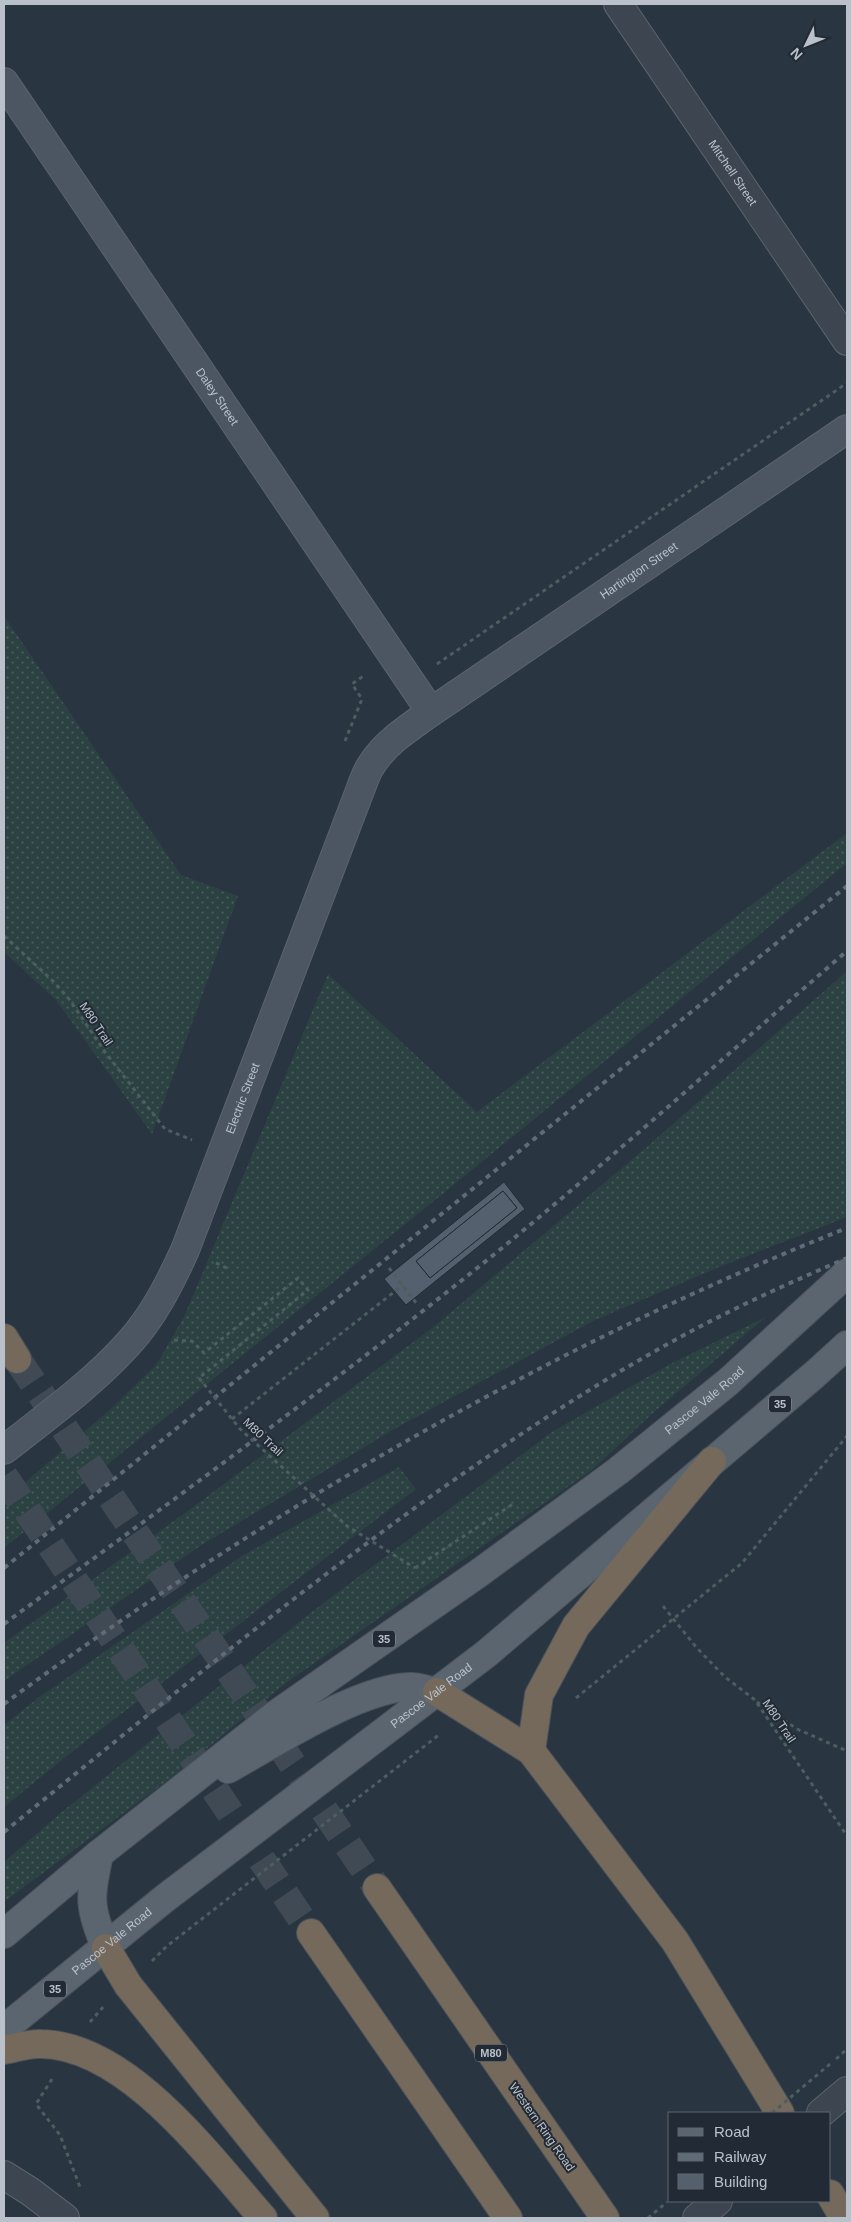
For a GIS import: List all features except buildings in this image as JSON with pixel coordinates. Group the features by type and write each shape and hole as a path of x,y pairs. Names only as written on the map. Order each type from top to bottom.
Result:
{"highway":[{"path":"531,1752 539,1694 576,1626 712,1461"},
{"path":"438,1692 531,1752 675,1941 779,2112"},
{"name":"Western Ring Road","path":"377,1888 605,2218"},
{"path":"311,1933 508,2218"},
{"path":"106,1948 128,1985 315,2218"},
{"path":"4,2050 41,2044 72,2049 88,2054 132,2081 166,2110 203,2147 263,2218"},
{"path":"831,2196 844,2218"}],"main road":[{"name":"Pascoe Vale Road","path":"4,1934 99,1854 278,1713 479,1572 610,1476 728,1382 847,1273"},
{"name":"Pascoe Vale Road","path":"4,2029 172,1893 486,1654 847,1344"},
{"path":"153,1811 340,1708 374,1693 412,1687 438,1692"},
{"path":"99,1854 91,1891 93,1918 106,1948"}],"street":[{"name":"Mitchell Street","path":"618,4 847,341"},
{"name":"Daley Street","path":"4,82 431,712"},
{"name":"Hartington Street","path":"431,712 847,429"},
{"name":"Electric Street","path":"4,1450 103,1369 129,1344 147,1321 170,1283 371,765 396,738 431,712"},
{"path":"822,2112 847,2091"},
{"path":"4,2175 31,2192 65,2218"},
{"path":"697,2218 717,2202"}],"path":[{"path":"342,750 362,699 352,684 372,670 436,665 847,383"},
{"name":"M80 Trail","path":"4,936 53,981 69,999 105,1052 165,1129"},
{"path":"389,1268 417,1304"},
{"name":"M80 Trail","path":"192,1341 204,1354 298,1278 308,1290 199,1378 232,1419 347,1526 415,1568 515,1502"},
{"path":"232,1419 403,1285"},
{"path":"539,1694 565,1707 742,1563 847,1436"},
{"name":"M80 Trail","path":"663,1606 725,1677 755,1700 847,1836"},
{"path":"755,1700 798,1729 847,1751"},
{"path":"81,2189 60,2135 36,2104 98,2011 128,1985 167,1946 469,1712"},
{"path":"773,2112 847,2049"},
{"path":"648,2218 668,2202"}],"green space":[{"path":"4,616 181,875 238,896 152,1134 56,1000 4,952"},
{"path":"847,833 847,863 445,1192 4,1548 4,1500 111,1409 156,1365 184,1317 328,974 477,1112"},
{"path":"847,971 847,1217 719,1267 593,1321 396,1428 200,1546 4,1681 4,1643 196,1505 436,1325 648,1146"},
{"path":"766,1317 653,1413 592,1470 286,1683 176,1774 4,1902 4,1862 63,1811 313,1611 552,1432 670,1364"},
{"path":"399,1467 416,1489 78,1747 4,1807 4,1725 38,1698 242,1556"}],"tunnel":[{"path":"17,1359 377,1888"},
{"path":"4,1476 311,1933"}],"railway":[{"path":"4,1568 847,886"},
{"path":"4,1624 255,1439 441,1297 589,1175 847,951"},
{"path":"4,1704 102,1634 203,1566 305,1501 410,1439 517,1381 625,1326 735,1275 847,1228"},
{"path":"4,1832 274,1614 385,1530 498,1450 556,1411 675,1340 760,1297 847,1258"}]}
